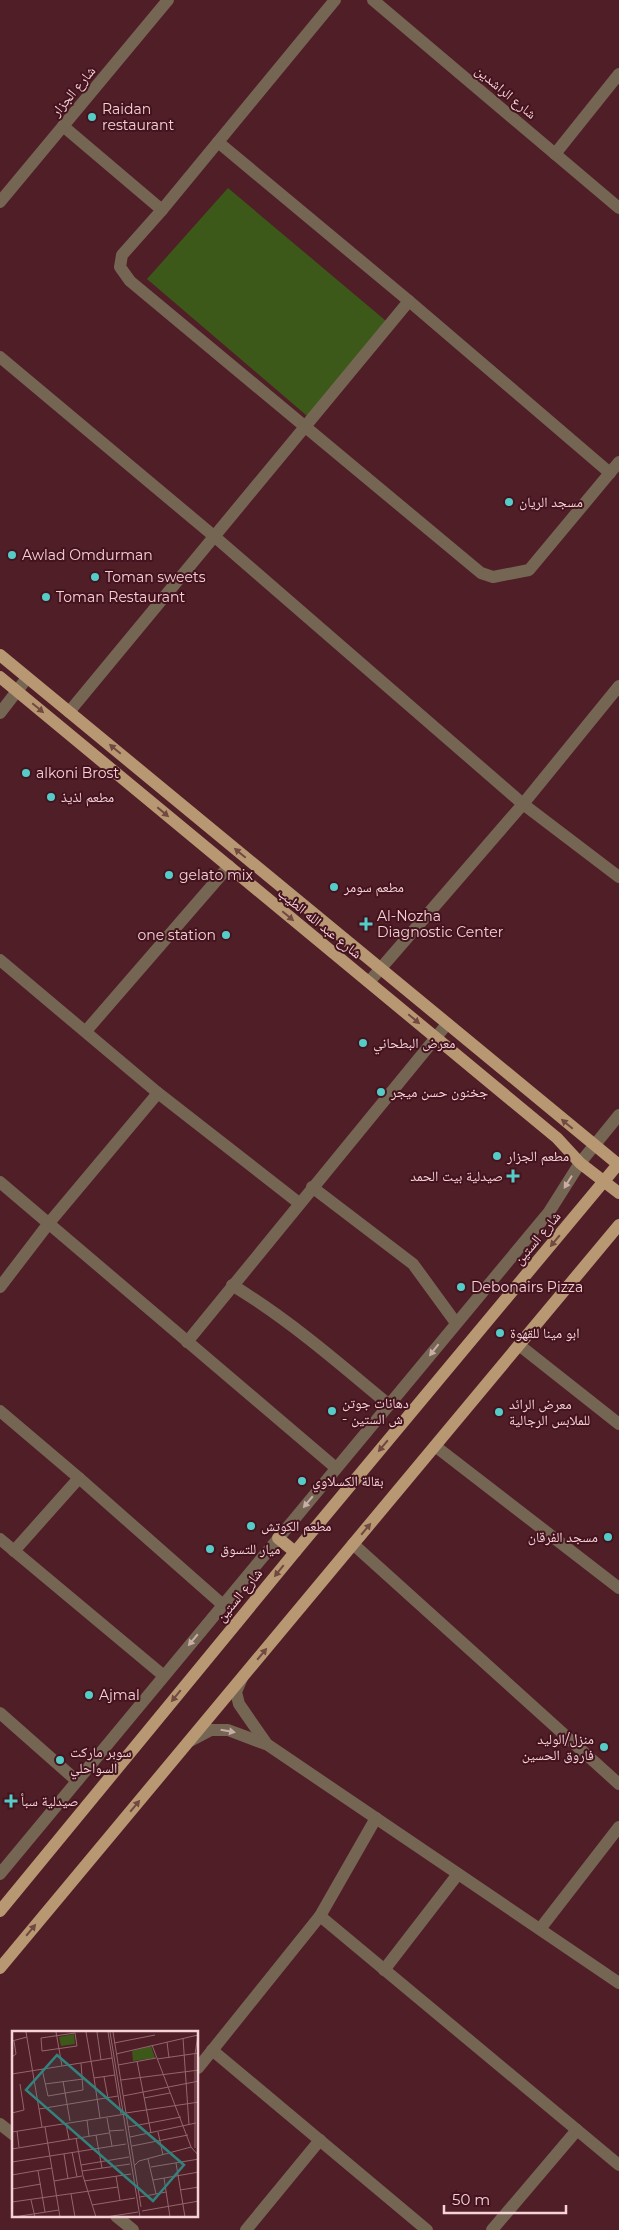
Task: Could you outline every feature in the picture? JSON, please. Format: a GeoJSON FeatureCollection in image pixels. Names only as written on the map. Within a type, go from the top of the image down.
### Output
{"type":"FeatureCollection","features":[{"type":"Feature","properties":{"kind":"main road","name":"شارع عبد الله الطيب"},"geometry":{"type":"LineString","coordinates":[[0,655],[594,1146],[619,1164]]}},
{"type":"Feature","properties":{"kind":"main road","name":"شارع عبد الله الطيب"},"geometry":{"type":"LineString","coordinates":[[0,678],[558,1138],[580,1163],[619,1193]]}},
{"type":"Feature","properties":{"kind":"main road","name":"شارع الستين"},"geometry":{"type":"LineString","coordinates":[[0,1911],[294,1552],[619,1164]]}},
{"type":"Feature","properties":{"kind":"main road"},"geometry":{"type":"LineString","coordinates":[[0,1968],[619,1225]]}},
{"type":"Feature","properties":{"kind":"main road"},"geometry":{"type":"LineString","coordinates":[[278,1538],[294,1552]]}},
{"type":"Feature","properties":{"kind":"street","name":"شارع الجزار"},"geometry":{"type":"LineString","coordinates":[[0,202],[168,0]]}},
{"type":"Feature","properties":{"kind":"street"},"geometry":{"type":"LineString","coordinates":[[335,0],[162,210],[122,255],[120,267],[130,281],[481,573],[493,577],[529,570],[619,462]]}},
{"type":"Feature","properties":{"kind":"street","name":"شارع الراشدين"},"geometry":{"type":"LineString","coordinates":[[373,0],[619,208]]}},
{"type":"Feature","properties":{"kind":"street"},"geometry":{"type":"LineString","coordinates":[[555,154],[619,74]]}},
{"type":"Feature","properties":{"kind":"street"},"geometry":{"type":"LineString","coordinates":[[63,126],[162,210]]}},
{"type":"Feature","properties":{"kind":"street"},"geometry":{"type":"LineString","coordinates":[[218,142],[409,301],[610,473]]}},
{"type":"Feature","properties":{"kind":"street"},"geometry":{"type":"LineString","coordinates":[[69,712],[409,301]]}},
{"type":"Feature","properties":{"kind":"street"},"geometry":{"type":"LineString","coordinates":[[0,356],[215,537],[522,804],[619,877]]}},
{"type":"Feature","properties":{"kind":"street"},"geometry":{"type":"LineString","coordinates":[[0,713],[27,678]]}},
{"type":"Feature","properties":{"kind":"street"},"geometry":{"type":"LineString","coordinates":[[369,982],[522,804],[619,686]]}},
{"type":"Feature","properties":{"kind":"street"},"geometry":{"type":"LineString","coordinates":[[86,1031],[229,866]]}},
{"type":"Feature","properties":{"kind":"street"},"geometry":{"type":"LineString","coordinates":[[0,960],[158,1093],[299,1203]]}},
{"type":"Feature","properties":{"kind":"street"},"geometry":{"type":"LineString","coordinates":[[187,1342],[447,1024]]}},
{"type":"Feature","properties":{"kind":"street"},"geometry":{"type":"LineString","coordinates":[[0,1287],[49,1223],[158,1093]]}},
{"type":"Feature","properties":{"kind":"street"},"geometry":{"type":"LineString","coordinates":[[0,1874],[550,1212],[580,1163],[619,1115]]}},
{"type":"Feature","properties":{"kind":"street"},"geometry":{"type":"LineString","coordinates":[[0,1182],[336,1468]]}},
{"type":"Feature","properties":{"kind":"street"},"geometry":{"type":"LineString","coordinates":[[312,1187],[412,1264],[456,1323]]}},
{"type":"Feature","properties":{"kind":"street"},"geometry":{"type":"LineString","coordinates":[[232,1285],[254,1298],[318,1345],[388,1405]]}},
{"type":"Feature","properties":{"kind":"street"},"geometry":{"type":"LineString","coordinates":[[520,1344],[619,1424]]}},
{"type":"Feature","properties":{"kind":"street"},"geometry":{"type":"LineString","coordinates":[[0,1412],[79,1478],[223,1605]]}},
{"type":"Feature","properties":{"kind":"street"},"geometry":{"type":"LineString","coordinates":[[435,1446],[619,1588]]}},
{"type":"Feature","properties":{"kind":"street"},"geometry":{"type":"LineString","coordinates":[[14,1551],[79,1478]]}},
{"type":"Feature","properties":{"kind":"street"},"geometry":{"type":"LineString","coordinates":[[0,1540],[164,1676]]}},
{"type":"Feature","properties":{"kind":"street"},"geometry":{"type":"LineString","coordinates":[[353,1544],[619,1784]]}},
{"type":"Feature","properties":{"kind":"street"},"geometry":{"type":"LineString","coordinates":[[243,1676],[236,1692],[239,1704],[268,1745]]}},
{"type":"Feature","properties":{"kind":"street"},"geometry":{"type":"LineString","coordinates":[[0,1713],[77,1781]]}},
{"type":"Feature","properties":{"kind":"street"},"geometry":{"type":"LineString","coordinates":[[189,1741],[211,1730],[228,1730],[268,1745],[619,1983]]}},
{"type":"Feature","properties":{"kind":"street"},"geometry":{"type":"LineString","coordinates":[[199,2067],[320,1916],[376,1818]]}},
{"type":"Feature","properties":{"kind":"street"},"geometry":{"type":"LineString","coordinates":[[540,1929],[619,1827]]}},
{"type":"Feature","properties":{"kind":"street"},"geometry":{"type":"LineString","coordinates":[[384,1970],[458,1874]]}},
{"type":"Feature","properties":{"kind":"street"},"geometry":{"type":"LineString","coordinates":[[320,1916],[619,2165]]}},
{"type":"Feature","properties":{"kind":"street"},"geometry":{"type":"LineString","coordinates":[[212,2050],[427,2230]]}},
{"type":"Feature","properties":{"kind":"street"},"geometry":{"type":"LineString","coordinates":[[0,2124],[12,2133]]}},
{"type":"Feature","properties":{"kind":"street"},"geometry":{"type":"LineString","coordinates":[[492,2230],[577,2130]]}},
{"type":"Feature","properties":{"kind":"street"},"geometry":{"type":"LineString","coordinates":[[246,2230],[320,2140]]}},
{"type":"Feature","properties":{"kind":"street"},"geometry":{"type":"LineString","coordinates":[[118,2218],[133,2230]]}},
{"type":"Feature","properties":{"kind":"green space"},"geometry":{"type":"Polygon","coordinates":[[[228,188],[392,326],[313,421],[147,279],[228,188]]]}},
{"type":"Feature","properties":{"kind":"place","name":"Raidan restaurant"},"geometry":{"type":"Point","coordinates":[92,117]}},
{"type":"Feature","properties":{"kind":"place","name":"مسجد الريان"},"geometry":{"type":"Point","coordinates":[509,502]}},
{"type":"Feature","properties":{"kind":"place","name":"Awlad Omdurman"},"geometry":{"type":"Point","coordinates":[12,555]}},
{"type":"Feature","properties":{"kind":"place","name":"Toman sweets"},"geometry":{"type":"Point","coordinates":[95,577]}},
{"type":"Feature","properties":{"kind":"place","name":"Toman Restaurant"},"geometry":{"type":"Point","coordinates":[46,597]}},
{"type":"Feature","properties":{"kind":"place","name":"alkoni Brost"},"geometry":{"type":"Point","coordinates":[26,773]}},
{"type":"Feature","properties":{"kind":"place","name":"مطعم لذيذ"},"geometry":{"type":"Point","coordinates":[51,797]}},
{"type":"Feature","properties":{"kind":"place","name":"gelato mix"},"geometry":{"type":"Point","coordinates":[169,875]}},
{"type":"Feature","properties":{"kind":"place","name":"مطعم سومر"},"geometry":{"type":"Point","coordinates":[334,887]}},
{"type":"Feature","properties":{"kind":"place","name":"Al-Nozha Diagnostic Center"},"geometry":{"type":"Point","coordinates":[366,924]}},
{"type":"Feature","properties":{"kind":"place","name":"one station"},"geometry":{"type":"Point","coordinates":[226,935]}},
{"type":"Feature","properties":{"kind":"place","name":"معرض البطحاني"},"geometry":{"type":"Point","coordinates":[363,1043]}},
{"type":"Feature","properties":{"kind":"place","name":"جخنون حسن ميجر"},"geometry":{"type":"Point","coordinates":[381,1092]}},
{"type":"Feature","properties":{"kind":"place","name":"مطعم الجزار"},"geometry":{"type":"Point","coordinates":[497,1156]}},
{"type":"Feature","properties":{"kind":"place","name":"صيدلية بيت الحمد"},"geometry":{"type":"Point","coordinates":[513,1176]}},
{"type":"Feature","properties":{"kind":"place","name":"Debonairs Pizza"},"geometry":{"type":"Point","coordinates":[461,1287]}},
{"type":"Feature","properties":{"kind":"place","name":"ابو مينا للقهوة"},"geometry":{"type":"Point","coordinates":[500,1333]}},
{"type":"Feature","properties":{"kind":"place","name":"دهانات جوتن - ش الستين"},"geometry":{"type":"Point","coordinates":[332,1411]}},
{"type":"Feature","properties":{"kind":"place","name":"معرض الرائد للملابس الرجالية"},"geometry":{"type":"Point","coordinates":[499,1412]}},
{"type":"Feature","properties":{"kind":"place","name":"بقالة الكسلاوي"},"geometry":{"type":"Point","coordinates":[302,1481]}},
{"type":"Feature","properties":{"kind":"place","name":"مطعم الكوتش"},"geometry":{"type":"Point","coordinates":[251,1526]}},
{"type":"Feature","properties":{"kind":"place","name":"مسجد الفرقان"},"geometry":{"type":"Point","coordinates":[608,1537]}},
{"type":"Feature","properties":{"kind":"place","name":"ميار للتسوق"},"geometry":{"type":"Point","coordinates":[210,1549]}},
{"type":"Feature","properties":{"kind":"place","name":"Ajmal"},"geometry":{"type":"Point","coordinates":[89,1695]}},
{"type":"Feature","properties":{"kind":"place","name":"منزل/الوليد فاروق الحسين"},"geometry":{"type":"Point","coordinates":[604,1747]}},
{"type":"Feature","properties":{"kind":"place","name":"سوبر ماركت السواحلي"},"geometry":{"type":"Point","coordinates":[60,1760]}},
{"type":"Feature","properties":{"kind":"place","name":"صيدلية سبأ"},"geometry":{"type":"Point","coordinates":[11,1801]}}]}
